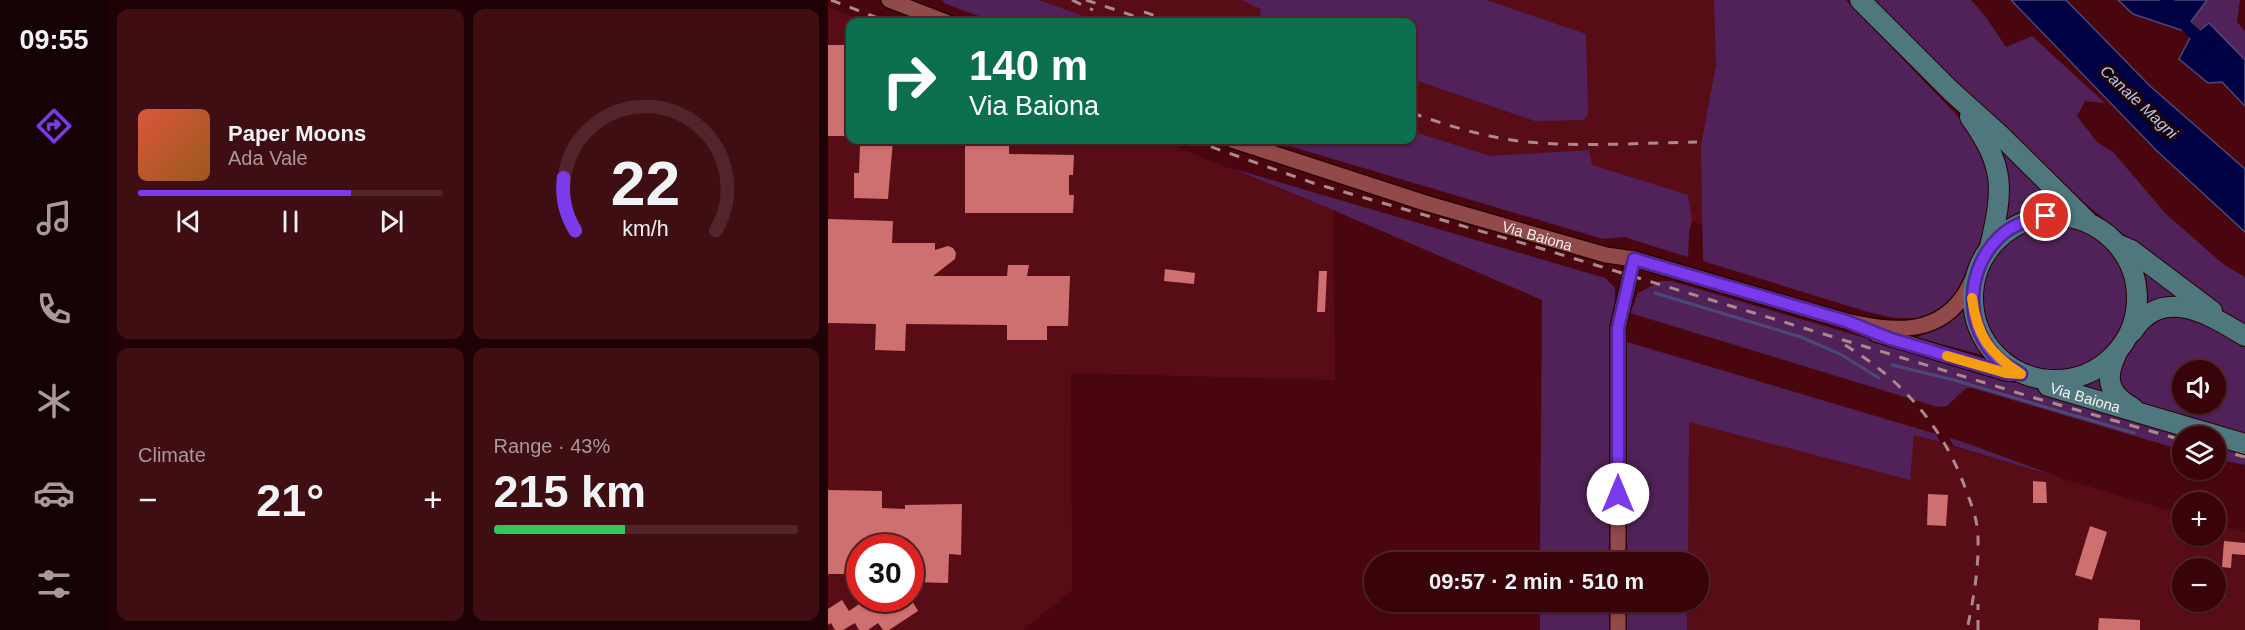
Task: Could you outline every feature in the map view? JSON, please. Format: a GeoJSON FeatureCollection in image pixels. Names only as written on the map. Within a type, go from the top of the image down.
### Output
{"type":"FeatureCollection","features":[{"type":"Feature","properties":{"kind":"main road"},"geometry":{"type":"LineString","coordinates":[[1860,0],[1951,91],[2027,160],[2089,223]]}},
{"type":"Feature","properties":{"kind":"main road"},"geometry":{"type":"LineString","coordinates":[[1951,91],[1980,131],[1992,154],[1999,176],[2000,204],[1990,247],[1976,273],[1972,297],[1975,321],[1985,343],[2001,361],[2024,375],[2050,381],[2074,379],[2097,370],[2122,347],[2141,318],[2156,310],[2179,306],[2198,310],[2245,336]]}},
{"type":"Feature","properties":{"kind":"main road"},"geometry":{"type":"LineString","coordinates":[[1990,247],[2005,232],[2025,221],[2046,216],[2068,216],[2089,223],[2105,232],[2119,245],[2132,267],[2138,291],[2136,316],[2122,347]]}},
{"type":"Feature","properties":{"kind":"main road"},"geometry":{"type":"LineString","coordinates":[[2119,245],[2131,250],[2205,305],[2227,325]]}},
{"type":"Feature","properties":{"kind":"main road","name":"Via Baiona"},"geometry":{"type":"LineString","coordinates":[[2122,347],[2109,368],[2112,388],[2123,403],[2145,415]]}},
{"type":"Feature","properties":{"kind":"main road","name":"Via Baiona"},"geometry":{"type":"LineString","coordinates":[[2024,375],[2042,384],[2245,444]]}},
{"type":"Feature","properties":{"kind":"street"},"geometry":{"type":"LineString","coordinates":[[889,0],[936,18]]}},
{"type":"Feature","properties":{"kind":"street","name":"Via Baiona"},"geometry":{"type":"LineString","coordinates":[[1244,144],[1425,203],[1606,255],[1634,259],[1846,321],[1893,330],[1913,329],[1932,324],[1946,315],[1962,298],[1976,273]]}},
{"type":"Feature","properties":{"kind":"street"},"geometry":{"type":"LineString","coordinates":[[1618,552],[1618,328],[1634,259]]}},
{"type":"Feature","properties":{"kind":"street","name":"Via Baiona"},"geometry":{"type":"LineString","coordinates":[[1846,321],[1891,339],[2006,373],[2024,375]]}},
{"type":"Feature","properties":{"kind":"street"},"geometry":{"type":"LineString","coordinates":[[1618,612],[1618,630]]}},
{"type":"Feature","properties":{"kind":"shaded area"},"geometry":{"type":"Polygon","coordinates":[[[942,0],[1039,0],[1089,18],[984,18],[946,4],[942,0]]]}},
{"type":"Feature","properties":{"kind":"shaded area"},"geometry":{"type":"Polygon","coordinates":[[[1039,0],[1822,0],[1768,246],[1416,132],[1416,18],[1089,18],[1039,0]]]}},
{"type":"Feature","properties":{"kind":"shaded area"},"geometry":{"type":"Polygon","coordinates":[[[1242,0],[1486,0],[1586,34],[1588,115],[1583,120],[1535,121],[1416,80],[1416,18],[1260,18],[1261,9],[1242,0]]]}},
{"type":"Feature","properties":{"kind":"shaded area"},"geometry":{"type":"Polygon","coordinates":[[[1714,0],[1846,0],[1973,132],[1992,176],[1987,223],[1968,272],[1954,297],[1941,309],[1921,318],[1894,318],[1703,261],[1701,145],[1716,66],[1714,0]]]}},
{"type":"Feature","properties":{"kind":"shaded area"},"geometry":{"type":"Polygon","coordinates":[[[1871,0],[1971,0],[2006,47],[2032,36],[2105,103],[2085,101],[2077,116],[2097,142],[2113,152],[2165,213],[2223,264],[2245,277],[2245,328],[2218,311],[2056,180],[1871,0]]]}},
{"type":"Feature","properties":{"kind":"shaded area"},"geometry":{"type":"Polygon","coordinates":[[[2207,0],[2240,0],[2237,22],[2245,31],[2245,60],[2209,23],[2198,30],[2190,23],[2207,0]]]}},
{"type":"Feature","properties":{"kind":"shaded area"},"geometry":{"type":"Polygon","coordinates":[[[828,7],[857,18],[846,18],[846,144],[1169,144],[1333,210],[1335,380],[1071,373],[1072,590],[1023,630],[828,630],[828,7]]]}},
{"type":"Feature","properties":{"kind":"shaded area"},"geometry":{"type":"Polygon","coordinates":[[[1416,132],[1490,156],[1589,150],[1592,165],[1688,195],[1692,221],[1688,257],[1624,237],[1603,239],[1282,144],[1416,144],[1416,132]]]}},
{"type":"Feature","properties":{"kind":"shaded area"},"geometry":{"type":"Polygon","coordinates":[[[1995,142],[2073,210],[2052,209],[2034,213],[1999,231],[1995,142]]]}},
{"type":"Feature","properties":{"kind":"shaded area"},"geometry":{"type":"Polygon","coordinates":[[[1231,168],[1605,278],[1615,288],[1613,552],[1540,552],[1542,300],[1231,168]]]}},
{"type":"Feature","properties":{"kind":"shaded area"},"geometry":{"type":"Polygon","coordinates":[[[2056,223],[2085,229],[2109,245],[2125,269],[2131,298],[2125,327],[2109,351],[2085,367],[2056,373],[2027,367],[2003,351],[1987,327],[1981,298],[1987,269],[2003,245],[2027,229],[2056,223]]]}},
{"type":"Feature","properties":{"kind":"shaded area"},"geometry":{"type":"Polygon","coordinates":[[[2137,258],[2188,298],[2143,310],[2145,290],[2137,258]]]}},
{"type":"Feature","properties":{"kind":"shaded area"},"geometry":{"type":"Polygon","coordinates":[[[1661,281],[1671,281],[2172,428],[2172,447],[1972,388],[1966,388],[1947,406],[1938,407],[1630,313],[1638,293],[1661,281]]]}},
{"type":"Feature","properties":{"kind":"shaded area"},"geometry":{"type":"Polygon","coordinates":[[[1967,300],[1975,331],[1992,357],[1916,338],[1932,330],[1967,300]]]}},
{"type":"Feature","properties":{"kind":"shaded area"},"geometry":{"type":"Polygon","coordinates":[[[2192,313],[2245,345],[2245,434],[2226,429],[2226,426],[2217,426],[2175,414],[2226,414],[2226,360],[2172,360],[2172,413],[2137,403],[2121,388],[2117,364],[2131,341],[2149,319],[2192,313]]]}},
{"type":"Feature","properties":{"kind":"shaded area"},"geometry":{"type":"Polygon","coordinates":[[[1627,342],[1936,434],[1940,442],[1914,435],[1910,480],[1689,422],[1688,552],[1626,552],[1627,342]]]}},
{"type":"Feature","properties":{"kind":"shaded area"},"geometry":{"type":"Polygon","coordinates":[[[2100,373],[2109,397],[2067,385],[2084,381],[2100,373]]]}},
{"type":"Feature","properties":{"kind":"shaded area"},"geometry":{"type":"Polygon","coordinates":[[[1640,380],[1775,394],[2172,511],[2172,546],[2226,546],[2226,527],[2245,532],[2245,630],[1638,630],[1638,612],[1709,612],[1709,552],[1638,552],[1640,380]]]}},
{"type":"Feature","properties":{"kind":"shaded area"},"geometry":{"type":"Polygon","coordinates":[[[1949,438],[1963,442],[2061,478],[1954,446],[1949,438]]]}},
{"type":"Feature","properties":{"kind":"shaded area"},"geometry":{"type":"Polygon","coordinates":[[[2226,445],[2245,450],[2245,465],[2226,461],[2226,445]]]}},
{"type":"Feature","properties":{"kind":"shaded area"},"geometry":{"type":"Polygon","coordinates":[[[1540,612],[1613,612],[1612,630],[1540,630],[1540,612]]]}},
{"type":"Feature","properties":{"kind":"shaded area"},"geometry":{"type":"Polygon","coordinates":[[[1626,612],[1687,612],[1687,630],[1626,630],[1626,612]]]}},
{"type":"Feature","properties":{"kind":"water","name":"Canale Magni"},"geometry":{"type":"Polygon","coordinates":[[[2011,0],[2066,0],[2150,86],[2245,169],[2245,232],[2157,151],[2011,0]]]}},
{"type":"Feature","properties":{"kind":"water"},"geometry":{"type":"Polygon","coordinates":[[[2118,0],[2207,0],[2184,31],[2133,14],[2118,0]]]}},
{"type":"Feature","properties":{"kind":"water"},"geometry":{"type":"Polygon","coordinates":[[[2209,23],[2245,60],[2245,106],[2222,82],[2208,83],[2179,59],[2190,38],[2209,23]]]}},
{"type":"Feature","properties":{"kind":"building"},"geometry":{"type":"Polygon","coordinates":[[[828,45],[846,45],[845,136],[828,136],[828,45]]]}},
{"type":"Feature","properties":{"kind":"building"},"geometry":{"type":"Polygon","coordinates":[[[857,144],[893,144],[888,199],[854,198],[854,173],[859,173],[860,146],[857,144]]]}},
{"type":"Feature","properties":{"kind":"building"},"geometry":{"type":"Polygon","coordinates":[[[965,144],[1009,144],[1009,154],[1074,155],[1073,175],[1069,175],[1069,195],[1074,195],[1073,213],[965,213],[965,144]]]}},
{"type":"Feature","properties":{"kind":"building"},"geometry":{"type":"Polygon","coordinates":[[[828,219],[893,221],[892,243],[935,243],[935,250],[948,246],[953,248],[956,253],[955,259],[933,276],[1007,276],[1008,265],[1029,265],[1027,276],[1070,276],[1068,326],[1047,326],[1047,340],[1007,340],[1007,325],[906,324],[905,351],[875,350],[876,324],[828,323],[828,219]]]}},
{"type":"Feature","properties":{"kind":"building"},"geometry":{"type":"Polygon","coordinates":[[[1165,269],[1195,273],[1194,284],[1164,281],[1165,269]]]}},
{"type":"Feature","properties":{"kind":"building"},"geometry":{"type":"Polygon","coordinates":[[[1319,271],[1327,271],[1325,312],[1317,312],[1319,271]]]}},
{"type":"Feature","properties":{"kind":"building"},"geometry":{"type":"Polygon","coordinates":[[[2033,481],[2046,482],[2047,503],[2033,503],[2033,481]]]}},
{"type":"Feature","properties":{"kind":"building"},"geometry":{"type":"Polygon","coordinates":[[[828,490],[882,491],[882,508],[905,509],[905,505],[962,504],[961,555],[949,554],[948,583],[924,582],[924,534],[846,534],[846,574],[828,574],[828,490]]]}},
{"type":"Feature","properties":{"kind":"building"},"geometry":{"type":"Polygon","coordinates":[[[1928,494],[1948,495],[1946,526],[1927,525],[1928,494]]]}},
{"type":"Feature","properties":{"kind":"building"},"geometry":{"type":"Polygon","coordinates":[[[2090,526],[2107,532],[2092,580],[2075,575],[2090,526]]]}},
{"type":"Feature","properties":{"kind":"building"},"geometry":{"type":"Polygon","coordinates":[[[2226,541],[2245,543],[2245,555],[2232,554],[2231,568],[2226,567],[2226,558],[2223,558],[2226,541]]]}},
{"type":"Feature","properties":{"kind":"building"},"geometry":{"type":"Polygon","coordinates":[[[842,600],[846,606],[846,612],[916,612],[889,630],[883,630],[878,623],[868,630],[859,630],[855,623],[843,630],[835,630],[831,623],[828,625],[828,609],[842,600]]]}},
{"type":"Feature","properties":{"kind":"building"},"geometry":{"type":"Polygon","coordinates":[[[2099,618],[2140,620],[2140,630],[2098,630],[2099,618]]]}},
{"type":"Feature","properties":{"kind":"waterway"},"geometry":{"type":"LineString","coordinates":[[2166,0],[2187,27],[2205,43]]}},
{"type":"Feature","properties":{"kind":"waterway"},"geometry":{"type":"LineString","coordinates":[[1655,293],[1801,337],[1840,354],[1879,378]]}},
{"type":"Feature","properties":{"kind":"waterway"},"geometry":{"type":"LineString","coordinates":[[1892,365],[1954,380],[2134,433]]}},
{"type":"Feature","properties":{"kind":"railway"},"geometry":{"type":"LineString","coordinates":[[831,0],[878,18]]}},
{"type":"Feature","properties":{"kind":"railway"},"geometry":{"type":"LineString","coordinates":[[1072,0],[1093,10]]}},
{"type":"Feature","properties":{"kind":"railway"},"geometry":{"type":"LineString","coordinates":[[1086,0],[1140,18]]}},
{"type":"Feature","properties":{"kind":"railway"},"geometry":{"type":"LineString","coordinates":[[1144,12],[1163,18]]}},
{"type":"Feature","properties":{"kind":"railway"},"geometry":{"type":"LineString","coordinates":[[1416,114],[1468,131],[1527,142],[1591,144],[1697,142]]}},
{"type":"Feature","properties":{"kind":"railway"},"geometry":{"type":"LineString","coordinates":[[1203,144],[1313,183],[1536,247],[2172,437]]}},
{"type":"Feature","properties":{"kind":"railway"},"geometry":{"type":"LineString","coordinates":[[1845,345],[1885,373],[1902,389],[1933,425],[1957,467],[1978,532],[1977,573],[1967,630]]}},
{"type":"Feature","properties":{"kind":"railway"},"geometry":{"type":"LineString","coordinates":[[2226,452],[2245,457]]}},
{"type":"Feature","properties":{"kind":"railway"},"geometry":{"type":"LineString","coordinates":[[1978,604],[1978,630]]}},
{"type":"Feature","properties":{"kind":"slow traffic"},"geometry":{"type":"LineString","coordinates":[[1947,356],[2006,373],[2021,374],[2001,361],[1985,343],[1975,321],[1972,298]]}},
{"type":"Feature","properties":{"kind":"route"},"geometry":{"type":"LineString","coordinates":[[1618,494],[1618,328],[1634,259],[1846,321],[1891,339],[2006,373],[2021,374],[2001,361],[1985,343],[1975,321],[1972,297],[1976,273],[1990,247],[2005,232],[2025,221],[2046,216]]}}]}
